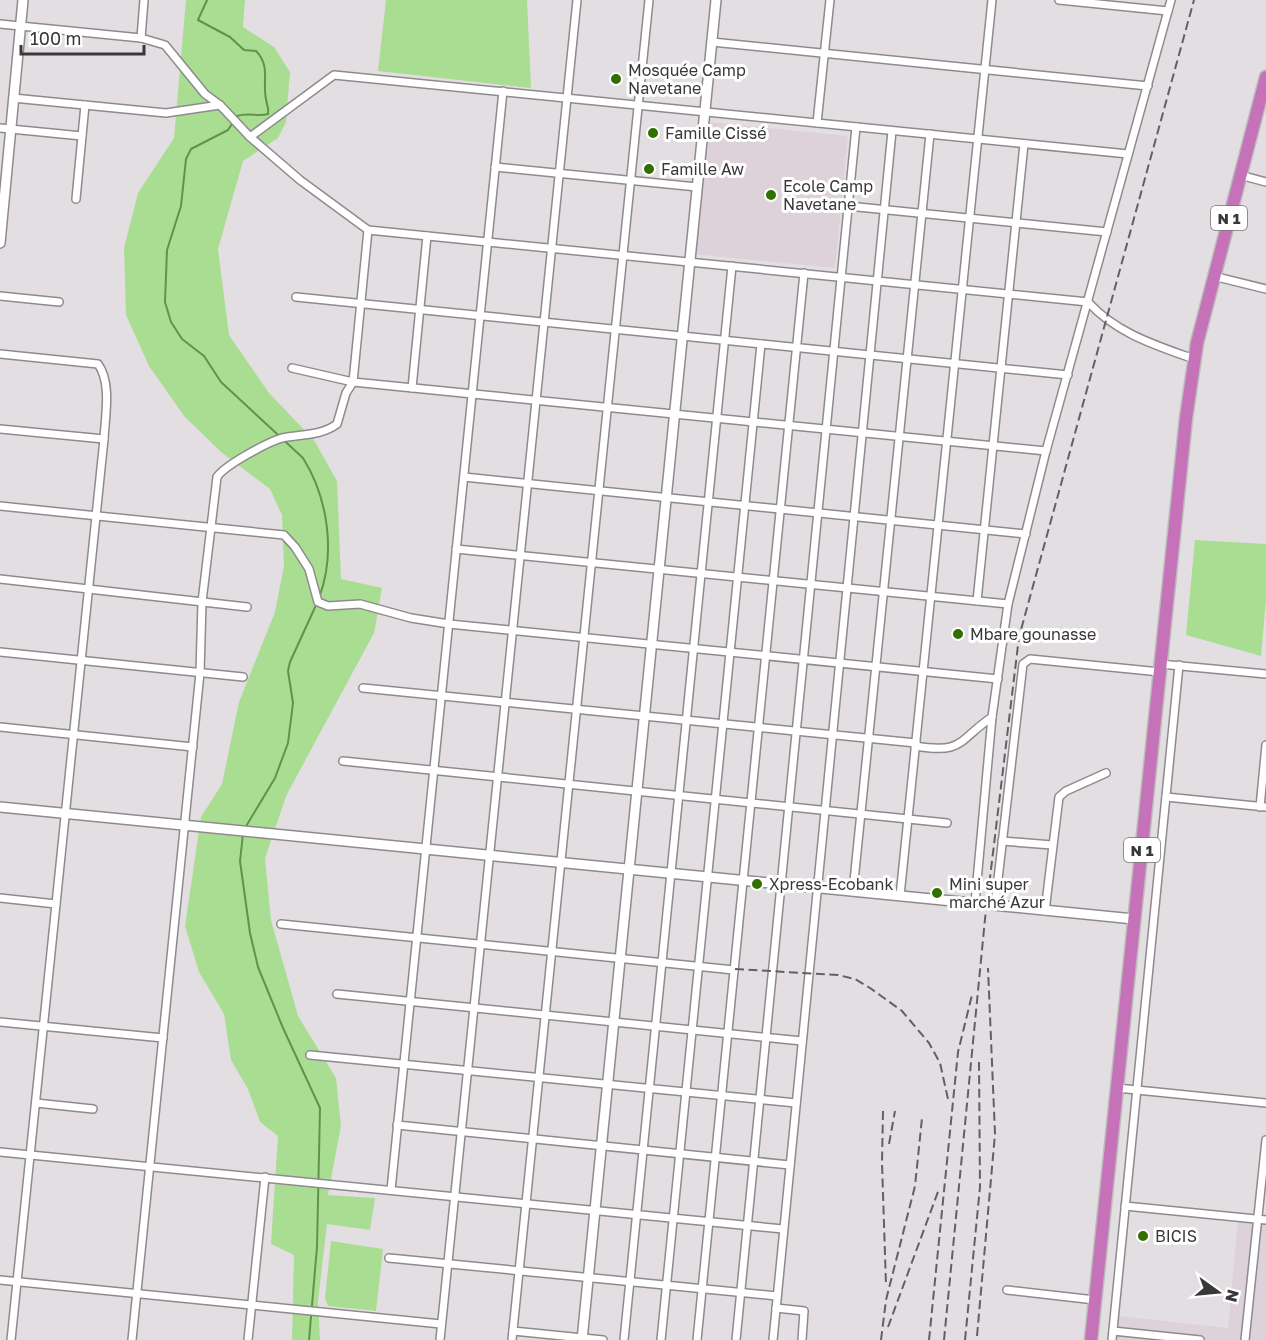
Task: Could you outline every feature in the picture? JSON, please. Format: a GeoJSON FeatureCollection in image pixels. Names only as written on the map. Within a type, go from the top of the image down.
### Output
{"type":"FeatureCollection","features":[{"type":"Feature","properties":{"kind":"highway","name":"N 1"},"geometry":{"type":"LineString","coordinates":[[1091,1340],[1194,359],[1213,276],[1266,77]]}},
{"type":"Feature","properties":{"kind":"street"},"geometry":{"type":"LineString","coordinates":[[0,237],[5,128],[13,98],[23,0]]}},
{"type":"Feature","properties":{"kind":"street"},"geometry":{"type":"LineString","coordinates":[[141,38],[144,0]]}},
{"type":"Feature","properties":{"kind":"street"},"geometry":{"type":"LineString","coordinates":[[440,1340],[577,0]]}},
{"type":"Feature","properties":{"kind":"street"},"geometry":{"type":"LineString","coordinates":[[512,1340],[649,0]]}},
{"type":"Feature","properties":{"kind":"street"},"geometry":{"type":"LineString","coordinates":[[582,1339],[716,0]]}},
{"type":"Feature","properties":{"kind":"street"},"geometry":{"type":"LineString","coordinates":[[817,123],[830,0]]}},
{"type":"Feature","properties":{"kind":"street"},"geometry":{"type":"LineString","coordinates":[[900,896],[992,0]]}},
{"type":"Feature","properties":{"kind":"street"},"geometry":{"type":"LineString","coordinates":[[1059,0],[1168,11]]}},
{"type":"Feature","properties":{"kind":"street"},"geometry":{"type":"LineString","coordinates":[[975,903],[992,717],[1008,604],[1046,451],[1171,0]]}},
{"type":"Feature","properties":{"kind":"street"},"geometry":{"type":"LineString","coordinates":[[0,24],[141,38],[165,45],[205,94],[220,105],[250,137],[300,180],[368,230],[1088,302],[1105,320],[1151,343],[1194,359]]}},
{"type":"Feature","properties":{"kind":"street"},"geometry":{"type":"LineString","coordinates":[[712,42],[1148,86]]}},
{"type":"Feature","properties":{"kind":"street"},"geometry":{"type":"LineString","coordinates":[[250,137],[334,75],[1128,154]]}},
{"type":"Feature","properties":{"kind":"street"},"geometry":{"type":"LineString","coordinates":[[391,1190],[503,92]]}},
{"type":"Feature","properties":{"kind":"street"},"geometry":{"type":"LineString","coordinates":[[13,98],[166,113],[220,105]]}},
{"type":"Feature","properties":{"kind":"street"},"geometry":{"type":"LineString","coordinates":[[76,199],[86,105]]}},
{"type":"Feature","properties":{"kind":"street"},"geometry":{"type":"LineString","coordinates":[[736,1340],[856,127]]}},
{"type":"Feature","properties":{"kind":"street"},"geometry":{"type":"LineString","coordinates":[[5,128],[82,136]]}},
{"type":"Feature","properties":{"kind":"street"},"geometry":{"type":"LineString","coordinates":[[772,1340],[892,130]]}},
{"type":"Feature","properties":{"kind":"street"},"geometry":{"type":"LineString","coordinates":[[853,891],[930,134]]}},
{"type":"Feature","properties":{"kind":"street"},"geometry":{"type":"LineString","coordinates":[[977,601],[1024,144]]}},
{"type":"Feature","properties":{"kind":"street"},"geometry":{"type":"LineString","coordinates":[[495,167],[698,187]]}},
{"type":"Feature","properties":{"kind":"street"},"geometry":{"type":"LineString","coordinates":[[1240,176],[1266,182]]}},
{"type":"Feature","properties":{"kind":"street"},"geometry":{"type":"LineString","coordinates":[[848,206],[1107,232]]}},
{"type":"Feature","properties":{"kind":"street"},"geometry":{"type":"LineString","coordinates":[[132,1340],[193,747],[200,673],[202,602],[218,477],[221,471],[280,439],[331,429],[337,424],[346,393],[353,382],[368,230]]}},
{"type":"Feature","properties":{"kind":"street"},"geometry":{"type":"LineString","coordinates":[[412,388],[427,236]]}},
{"type":"Feature","properties":{"kind":"street"},"geometry":{"type":"LineString","coordinates":[[624,1340],[732,266]]}},
{"type":"Feature","properties":{"kind":"street"},"geometry":{"type":"LineString","coordinates":[[697,1340],[804,273]]}},
{"type":"Feature","properties":{"kind":"street"},"geometry":{"type":"LineString","coordinates":[[1213,276],[1266,289]]}},
{"type":"Feature","properties":{"kind":"street"},"geometry":{"type":"LineString","coordinates":[[0,296],[59,302]]}},
{"type":"Feature","properties":{"kind":"street"},"geometry":{"type":"LineString","coordinates":[[296,297],[1068,375]]}},
{"type":"Feature","properties":{"kind":"street"},"geometry":{"type":"LineString","coordinates":[[661,1340],[761,344]]}},
{"type":"Feature","properties":{"kind":"street"},"geometry":{"type":"LineString","coordinates":[[0,354],[98,364],[102,369],[106,387],[104,439],[11,1340]]}},
{"type":"Feature","properties":{"kind":"street"},"geometry":{"type":"LineString","coordinates":[[292,368],[353,382],[1046,451]]}},
{"type":"Feature","properties":{"kind":"street"},"geometry":{"type":"LineString","coordinates":[[0,429],[104,439]]}},
{"type":"Feature","properties":{"kind":"street"},"geometry":{"type":"LineString","coordinates":[[464,477],[1026,534]]}},
{"type":"Feature","properties":{"kind":"street"},"geometry":{"type":"LineString","coordinates":[[0,506],[284,536],[295,546],[309,569],[316,598],[320,604],[328,606],[360,604],[411,618],[449,624],[998,679]]}},
{"type":"Feature","properties":{"kind":"street"},"geometry":{"type":"LineString","coordinates":[[456,549],[1008,604]]}},
{"type":"Feature","properties":{"kind":"street"},"geometry":{"type":"LineString","coordinates":[[0,579],[247,607]]}},
{"type":"Feature","properties":{"kind":"street"},"geometry":{"type":"LineString","coordinates":[[0,652],[243,677]]}},
{"type":"Feature","properties":{"kind":"street"},"geometry":{"type":"LineString","coordinates":[[995,906],[1023,664],[1030,659],[1160,668],[1179,665],[1266,674]]}},
{"type":"Feature","properties":{"kind":"street"},"geometry":{"type":"LineString","coordinates":[[1112,1340],[1179,665]]}},
{"type":"Feature","properties":{"kind":"street"},"geometry":{"type":"LineString","coordinates":[[363,688],[869,738],[950,749],[962,744],[992,717]]}},
{"type":"Feature","properties":{"kind":"street"},"geometry":{"type":"LineString","coordinates":[[0,728],[193,747]]}},
{"type":"Feature","properties":{"kind":"street"},"geometry":{"type":"LineString","coordinates":[[1166,797],[1263,807],[1266,745]]}},
{"type":"Feature","properties":{"kind":"street"},"geometry":{"type":"LineString","coordinates":[[343,760],[861,812],[947,823]]}},
{"type":"Feature","properties":{"kind":"street"},"geometry":{"type":"LineString","coordinates":[[1045,910],[1057,804],[1062,794],[1106,773]]}},
{"type":"Feature","properties":{"kind":"street"},"geometry":{"type":"LineString","coordinates":[[0,807],[1134,920]]}},
{"type":"Feature","properties":{"kind":"street"},"geometry":{"type":"LineString","coordinates":[[1002,841],[1052,845]]}},
{"type":"Feature","properties":{"kind":"street"},"geometry":{"type":"LineString","coordinates":[[0,898],[56,904]]}},
{"type":"Feature","properties":{"kind":"street"},"geometry":{"type":"LineString","coordinates":[[281,924],[735,970]]}},
{"type":"Feature","properties":{"kind":"street"},"geometry":{"type":"LineString","coordinates":[[337,994],[802,1041]]}},
{"type":"Feature","properties":{"kind":"street"},"geometry":{"type":"LineString","coordinates":[[0,1022],[163,1038]]}},
{"type":"Feature","properties":{"kind":"street"},"geometry":{"type":"LineString","coordinates":[[310,1054],[796,1103]]}},
{"type":"Feature","properties":{"kind":"street"},"geometry":{"type":"LineString","coordinates":[[1117,1088],[1266,1103]]}},
{"type":"Feature","properties":{"kind":"street"},"geometry":{"type":"LineString","coordinates":[[36,1103],[93,1109]]}},
{"type":"Feature","properties":{"kind":"street"},"geometry":{"type":"LineString","coordinates":[[397,1125],[790,1165]]}},
{"type":"Feature","properties":{"kind":"street"},"geometry":{"type":"LineString","coordinates":[[1245,1340],[1262,1219],[1266,1140]]}},
{"type":"Feature","properties":{"kind":"street"},"geometry":{"type":"LineString","coordinates":[[0,1152],[783,1229]]}},
{"type":"Feature","properties":{"kind":"street"},"geometry":{"type":"LineString","coordinates":[[248,1340],[265,1177]]}},
{"type":"Feature","properties":{"kind":"street"},"geometry":{"type":"LineString","coordinates":[[1125,1206],[1262,1219]]}},
{"type":"Feature","properties":{"kind":"street"},"geometry":{"type":"LineString","coordinates":[[389,1258],[777,1296]]}},
{"type":"Feature","properties":{"kind":"street"},"geometry":{"type":"LineString","coordinates":[[0,1280],[441,1324]]}},
{"type":"Feature","properties":{"kind":"street"},"geometry":{"type":"LineString","coordinates":[[1007,1290],[1095,1300]]}},
{"type":"Feature","properties":{"kind":"street"},"geometry":{"type":"LineString","coordinates":[[776,1308],[804,1311],[802,1340]]}},
{"type":"Feature","properties":{"kind":"street"},"geometry":{"type":"LineString","coordinates":[[513,1331],[603,1340]]}},
{"type":"Feature","properties":{"kind":"street"},"geometry":{"type":"LineString","coordinates":[[1113,1331],[1200,1340]]}},
{"type":"Feature","properties":{"kind":"shaded area","name":"Ecole Camp Navetane"},"geometry":{"type":"Polygon","coordinates":[[[707,122],[848,136],[835,268],[693,254],[707,122]]]}},
{"type":"Feature","properties":{"kind":"shaded area"},"geometry":{"type":"Polygon","coordinates":[[[1238,1220],[1266,1222],[1266,1340],[1116,1340],[1118,1316],[1228,1328],[1238,1220]]]}},
{"type":"Feature","properties":{"kind":"green space"},"geometry":{"type":"Polygon","coordinates":[[[186,0],[245,0],[243,27],[274,47],[290,72],[286,122],[278,138],[243,161],[218,249],[229,335],[269,393],[314,440],[337,481],[341,579],[382,588],[374,633],[287,794],[265,858],[271,920],[298,1016],[336,1078],[341,1126],[328,1195],[375,1198],[370,1230],[327,1224],[318,1301],[320,1340],[292,1340],[294,1255],[271,1244],[278,1136],[260,1122],[248,1089],[231,1060],[224,1014],[199,972],[185,926],[201,817],[222,784],[239,702],[275,612],[284,566],[282,515],[270,489],[221,452],[184,416],[149,366],[126,315],[124,248],[138,193],[174,138],[186,0]]]}},
{"type":"Feature","properties":{"kind":"green space"},"geometry":{"type":"Polygon","coordinates":[[[386,0],[527,0],[531,88],[378,71],[386,0]]]}},
{"type":"Feature","properties":{"kind":"green space"},"geometry":{"type":"Polygon","coordinates":[[[1195,540],[1266,544],[1266,600],[1261,656],[1186,635],[1195,540]]]}},
{"type":"Feature","properties":{"kind":"green space"},"geometry":{"type":"Polygon","coordinates":[[[331,1241],[383,1249],[376,1311],[328,1306],[325,1298],[331,1241]]]}},
{"type":"Feature","properties":{"kind":"waterway"},"geometry":{"type":"LineString","coordinates":[[207,0],[198,20],[230,37],[244,50],[256,51],[261,57],[265,68],[268,114],[237,116],[228,130],[191,149],[186,159],[181,206],[167,250],[165,302],[171,322],[182,339],[204,356],[221,382],[303,458],[312,474],[324,508],[327,526],[327,563],[319,598]]}},
{"type":"Feature","properties":{"kind":"waterway"},"geometry":{"type":"LineString","coordinates":[[245,828],[275,778],[288,743],[293,703],[288,671],[317,603]]}},
{"type":"Feature","properties":{"kind":"waterway"},"geometry":{"type":"LineString","coordinates":[[243,834],[240,861],[250,933],[258,967],[320,1108],[317,1247],[309,1340]]}},
{"type":"Feature","properties":{"kind":"railway"},"geometry":{"type":"LineString","coordinates":[[944,1340],[985,919],[1019,637],[1194,0]]}},
{"type":"Feature","properties":{"kind":"railway"},"geometry":{"type":"LineString","coordinates":[[977,1336],[995,1134],[988,968]]}},
{"type":"Feature","properties":{"kind":"railway"},"geometry":{"type":"LineString","coordinates":[[735,969],[838,975],[855,979],[870,988],[902,1011],[929,1043],[940,1063],[948,1099]]}},
{"type":"Feature","properties":{"kind":"railway"},"geometry":{"type":"LineString","coordinates":[[929,1340],[958,1052],[972,995]]}},
{"type":"Feature","properties":{"kind":"railway"},"geometry":{"type":"LineString","coordinates":[[965,1340],[980,1187],[979,1062]]}},
{"type":"Feature","properties":{"kind":"railway"},"geometry":{"type":"LineString","coordinates":[[883,1111],[882,1163],[886,1285]]}},
{"type":"Feature","properties":{"kind":"railway"},"geometry":{"type":"LineString","coordinates":[[889,1144],[895,1111]]}},
{"type":"Feature","properties":{"kind":"railway"},"geometry":{"type":"LineString","coordinates":[[881,1340],[886,1300],[915,1186],[922,1118]]}},
{"type":"Feature","properties":{"kind":"railway"},"geometry":{"type":"LineString","coordinates":[[888,1327],[939,1189]]}},
{"type":"Feature","properties":{"kind":"place","name":"Mosquée Camp Navetane"},"geometry":{"type":"Point","coordinates":[616,79]}},
{"type":"Feature","properties":{"kind":"place","name":"Famille Cissé"},"geometry":{"type":"Point","coordinates":[653,133]}},
{"type":"Feature","properties":{"kind":"place","name":"Famille Aw"},"geometry":{"type":"Point","coordinates":[649,169]}},
{"type":"Feature","properties":{"kind":"place","name":"Ecole Camp Navetane"},"geometry":{"type":"Point","coordinates":[771,195]}},
{"type":"Feature","properties":{"kind":"place","name":"Mbare gounasse"},"geometry":{"type":"Point","coordinates":[958,634]}},
{"type":"Feature","properties":{"kind":"place","name":"Xpress-Ecobank"},"geometry":{"type":"Point","coordinates":[757,884]}},
{"type":"Feature","properties":{"kind":"place","name":"Mini super marché Azur"},"geometry":{"type":"Point","coordinates":[937,893]}},
{"type":"Feature","properties":{"kind":"place","name":"BICIS"},"geometry":{"type":"Point","coordinates":[1143,1236]}}]}
